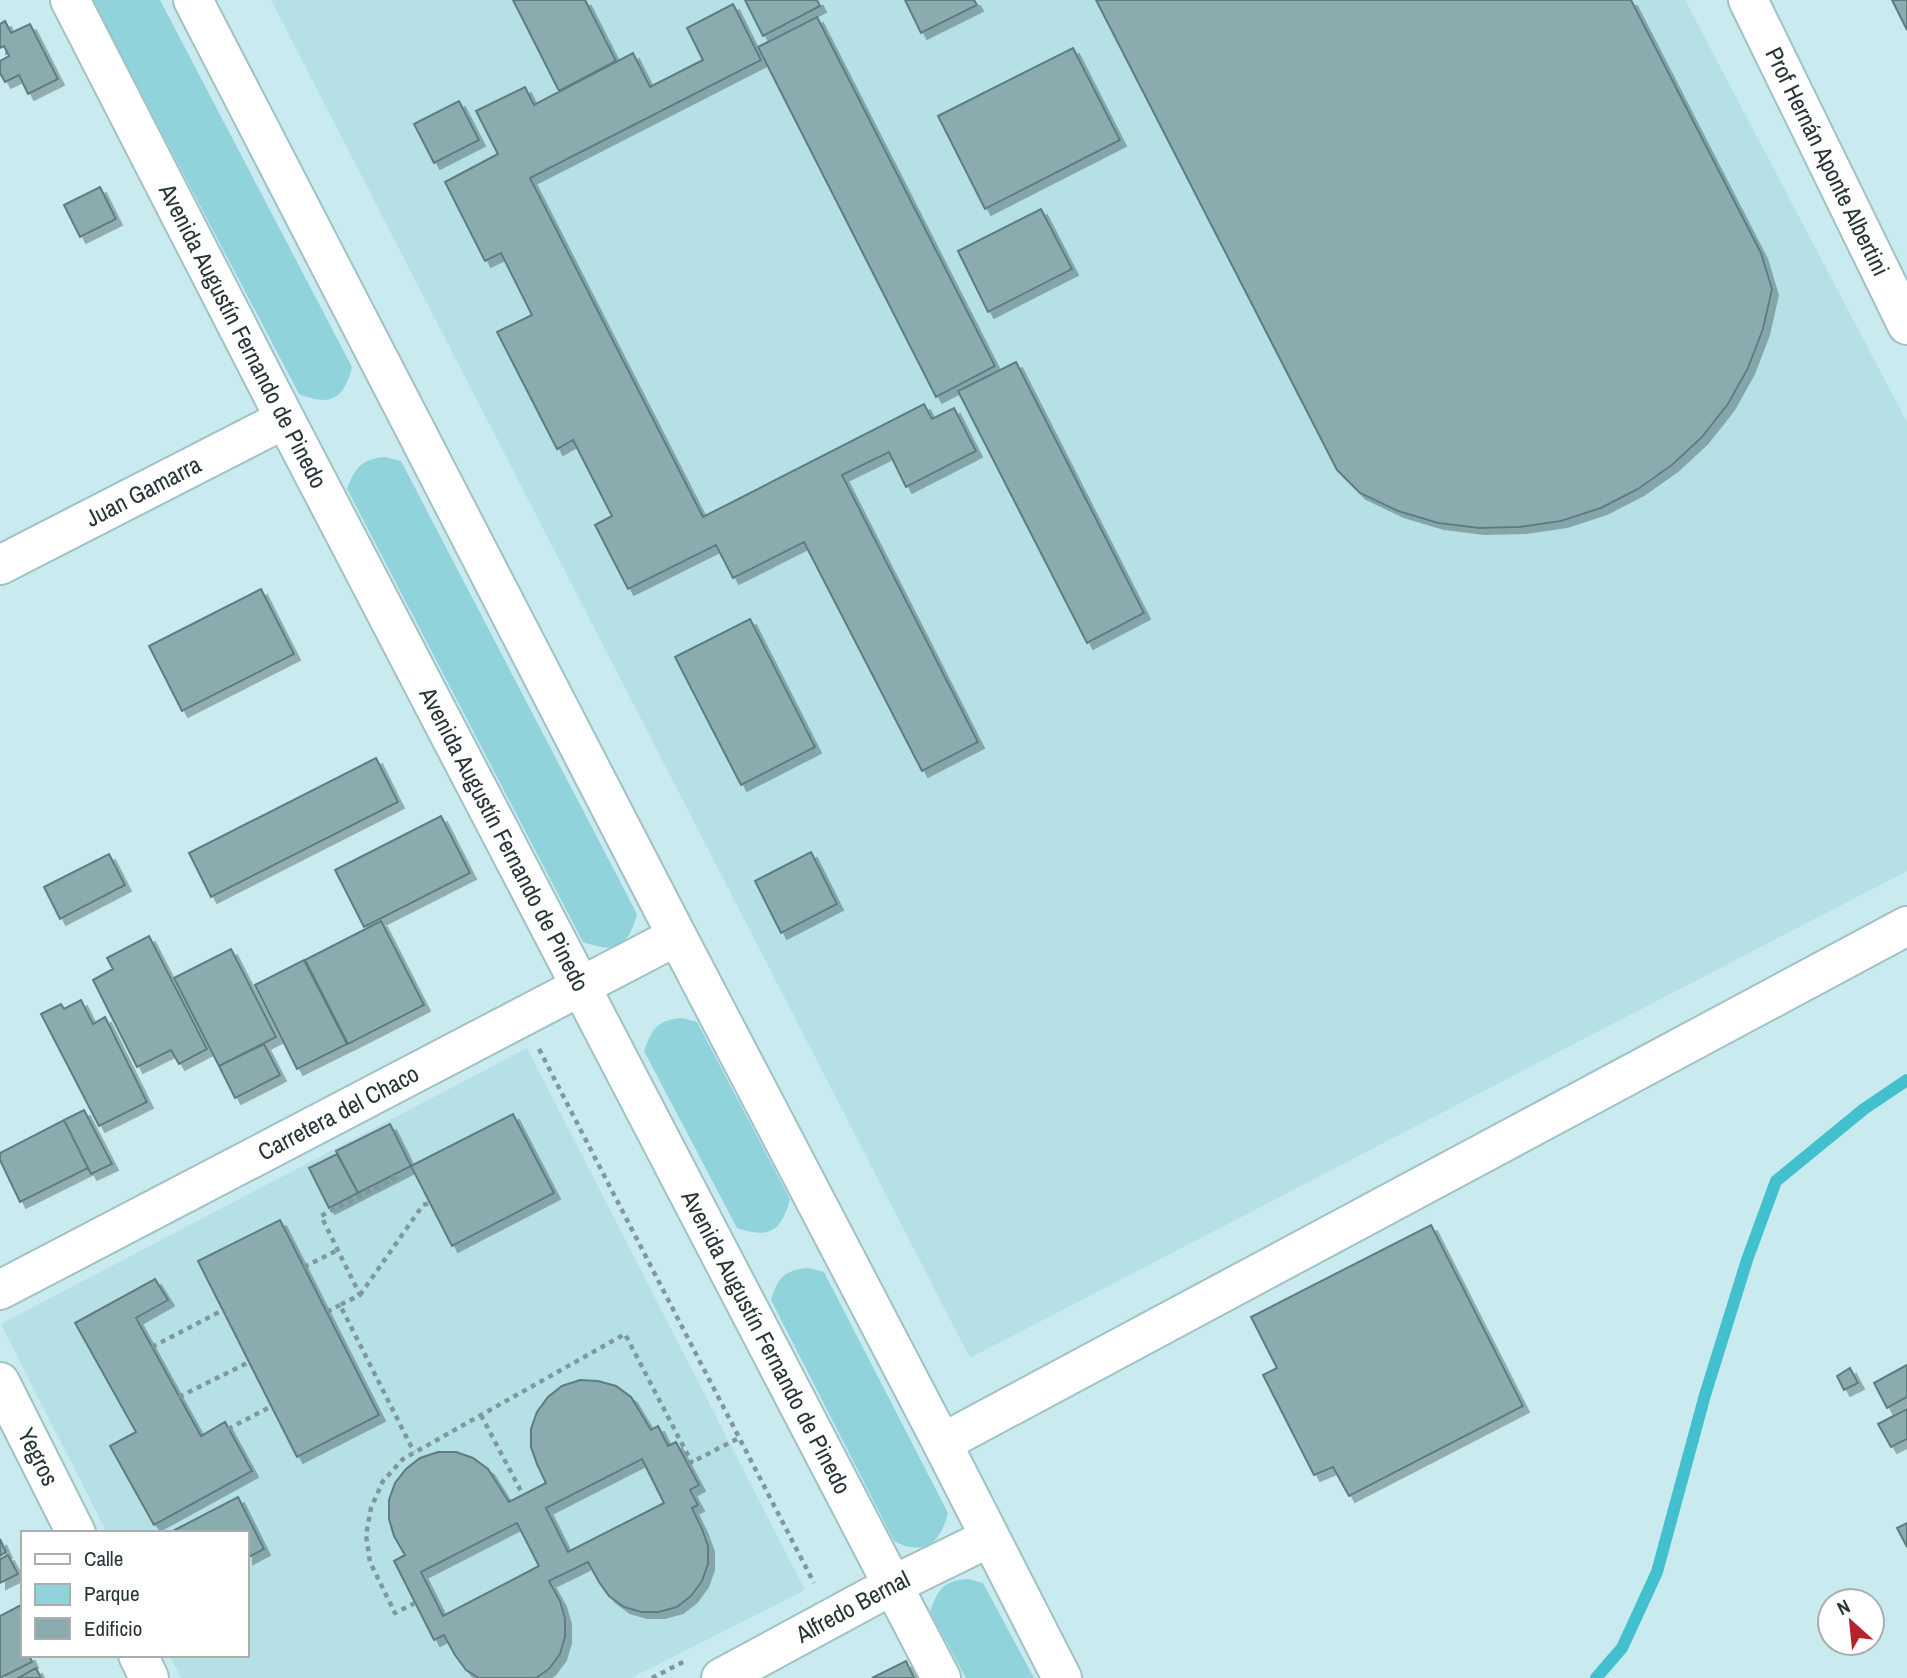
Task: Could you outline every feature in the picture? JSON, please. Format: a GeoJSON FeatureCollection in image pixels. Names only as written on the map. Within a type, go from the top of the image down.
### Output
{"type":"FeatureCollection","features":[{"type":"Feature","properties":{"kind":"street","name":"Avenida Augustín Fernando de Pinedo"},"geometry":{"type":"LineString","coordinates":[[70,0],[285,419],[941,1678]]}},
{"type":"Feature","properties":{"kind":"street"},"geometry":{"type":"LineString","coordinates":[[193,0],[1062,1678]]}},
{"type":"Feature","properties":{"kind":"street","name":"Prof Hernán Aponte Albertini"},"geometry":{"type":"LineString","coordinates":[[1748,0],[1907,324]]}},
{"type":"Feature","properties":{"kind":"street","name":"Juan Gamarra"},"geometry":{"type":"LineString","coordinates":[[0,565],[285,419]]}},
{"type":"Feature","properties":{"kind":"street"},"geometry":{"type":"LineString","coordinates":[[942,1443],[1907,926]]}},
{"type":"Feature","properties":{"kind":"street","name":"Carretera del Chaco"},"geometry":{"type":"LineString","coordinates":[[0,1290],[677,936]]}},
{"type":"Feature","properties":{"kind":"street","name":"Yegros"},"geometry":{"type":"LineString","coordinates":[[0,1382],[75,1531]]}},
{"type":"Feature","properties":{"kind":"street","name":"Alfredo Bernal"},"geometry":{"type":"LineString","coordinates":[[721,1678],[893,1585],[989,1538]]}},
{"type":"Feature","properties":{"kind":"street"},"geometry":{"type":"LineString","coordinates":[[139,1657],[149,1678]]}},
{"type":"Feature","properties":{"kind":"path"},"geometry":{"type":"LineString","coordinates":[[538,1047],[819,1593]]}},
{"type":"Feature","properties":{"kind":"path"},"geometry":{"type":"LineString","coordinates":[[360,1295],[321,1216],[394,1179],[392,1176]]}},
{"type":"Feature","properties":{"kind":"path"},"geometry":{"type":"LineString","coordinates":[[327,1312],[360,1295],[423,1205],[430,1203]]}},
{"type":"Feature","properties":{"kind":"path"},"geometry":{"type":"LineString","coordinates":[[304,1267],[338,1250]]}},
{"type":"Feature","properties":{"kind":"path"},"geometry":{"type":"LineString","coordinates":[[340,1305],[414,1452]]}},
{"type":"Feature","properties":{"kind":"path"},"geometry":{"type":"LineString","coordinates":[[152,1347],[223,1310]]}},
{"type":"Feature","properties":{"kind":"path"},"geometry":{"type":"LineString","coordinates":[[415,1603],[395,1613],[370,1562],[366,1535],[371,1508],[383,1481],[403,1459],[414,1452],[625,1334],[690,1464],[739,1438]]}},
{"type":"Feature","properties":{"kind":"path"},"geometry":{"type":"LineString","coordinates":[[180,1397],[249,1362]]}},
{"type":"Feature","properties":{"kind":"path"},"geometry":{"type":"LineString","coordinates":[[228,1429],[272,1406]]}},
{"type":"Feature","properties":{"kind":"path"},"geometry":{"type":"LineString","coordinates":[[481,1415],[523,1495]]}},
{"type":"Feature","properties":{"kind":"path"},"geometry":{"type":"LineString","coordinates":[[652,1678],[688,1660]]}},
{"type":"Feature","properties":{"kind":"shaded area"},"geometry":{"type":"Polygon","coordinates":[[[271,0],[1685,0],[1907,422],[1907,871],[970,1358],[271,0]]]}},
{"type":"Feature","properties":{"kind":"shaded area"},"geometry":{"type":"Polygon","coordinates":[[[527,1048],[805,1590],[631,1678],[181,1678],[170,1657],[248,1657],[248,1531],[106,1531],[1,1324],[527,1048]]]}},
{"type":"Feature","properties":{"kind":"green space"},"geometry":{"type":"Polygon","coordinates":[[[92,0],[160,0],[352,367],[345,387],[334,397],[320,400],[299,394],[92,0]]]}},
{"type":"Feature","properties":{"kind":"green space"},"geometry":{"type":"Polygon","coordinates":[[[385,457],[401,461],[637,914],[625,941],[619,945],[604,947],[583,942],[347,489],[360,466],[370,460],[385,457]]]}},
{"type":"Feature","properties":{"kind":"green space"},"geometry":{"type":"Polygon","coordinates":[[[682,1018],[697,1022],[790,1199],[778,1226],[772,1230],[758,1233],[737,1228],[644,1051],[657,1027],[667,1021],[682,1018]]]}},
{"type":"Feature","properties":{"kind":"green space"},"geometry":{"type":"Polygon","coordinates":[[[808,1268],[824,1272],[948,1513],[936,1539],[926,1546],[909,1547],[894,1541],[771,1300],[783,1276],[808,1268]]]}},
{"type":"Feature","properties":{"kind":"green space"},"geometry":{"type":"Polygon","coordinates":[[[968,1579],[983,1583],[1034,1678],[966,1678],[930,1612],[939,1592],[947,1584],[968,1579]]]}},
{"type":"Feature","properties":{"kind":"building"},"geometry":{"type":"Polygon","coordinates":[[[513,0],[585,0],[616,61],[559,91],[513,0]]]}},
{"type":"Feature","properties":{"kind":"building"},"geometry":{"type":"Polygon","coordinates":[[[745,0],[817,0],[820,6],[763,36],[745,0]]]}},
{"type":"Feature","properties":{"kind":"building"},"geometry":{"type":"Polygon","coordinates":[[[905,0],[974,0],[977,5],[921,33],[905,0]]]}},
{"type":"Feature","properties":{"kind":"building"},"geometry":{"type":"Polygon","coordinates":[[[1096,0],[1631,0],[1761,253],[1772,289],[1763,329],[1748,368],[1728,404],[1702,437],[1672,465],[1638,489],[1601,508],[1561,521],[1520,527],[1479,528],[1438,523],[1398,511],[1360,493],[1337,470],[1096,0]]]}},
{"type":"Feature","properties":{"kind":"building"},"geometry":{"type":"Polygon","coordinates":[[[1892,0],[1907,0],[1907,30],[1892,0]]]}},
{"type":"Feature","properties":{"kind":"building"},"geometry":{"type":"Polygon","coordinates":[[[733,4],[761,60],[530,178],[703,517],[924,404],[932,419],[954,408],[976,451],[906,487],[889,452],[842,475],[978,742],[922,771],[804,542],[733,578],[716,545],[628,589],[595,525],[612,516],[573,440],[557,449],[497,332],[532,315],[501,253],[485,261],[445,182],[498,154],[476,111],[525,87],[534,105],[633,53],[650,87],[703,60],[687,28],[733,4]]]}},
{"type":"Feature","properties":{"kind":"building"},"geometry":{"type":"Polygon","coordinates":[[[817,17],[995,366],[936,397],[758,47],[817,17]]]}},
{"type":"Feature","properties":{"kind":"building"},"geometry":{"type":"Polygon","coordinates":[[[5,21],[11,33],[30,24],[58,79],[28,94],[19,75],[5,82],[0,73],[0,61],[9,56],[4,46],[0,48],[0,24],[5,21]]]}},
{"type":"Feature","properties":{"kind":"building"},"geometry":{"type":"Polygon","coordinates":[[[1073,48],[1120,140],[985,209],[938,116],[1073,48]]]}},
{"type":"Feature","properties":{"kind":"building"},"geometry":{"type":"Polygon","coordinates":[[[459,101],[479,140],[434,163],[414,124],[459,101]]]}},
{"type":"Feature","properties":{"kind":"building"},"geometry":{"type":"Polygon","coordinates":[[[100,187],[116,219],[80,237],[64,205],[100,187]]]}},
{"type":"Feature","properties":{"kind":"building"},"geometry":{"type":"Polygon","coordinates":[[[1041,209],[1072,269],[988,312],[958,251],[1041,209]]]}},
{"type":"Feature","properties":{"kind":"building"},"geometry":{"type":"Polygon","coordinates":[[[1016,362],[1144,613],[1087,643],[958,391],[1016,362]]]}},
{"type":"Feature","properties":{"kind":"building"},"geometry":{"type":"Polygon","coordinates":[[[261,589],[294,654],[182,711],[149,646],[261,589]]]}},
{"type":"Feature","properties":{"kind":"building"},"geometry":{"type":"Polygon","coordinates":[[[750,619],[815,747],[741,785],[675,657],[750,619]]]}},
{"type":"Feature","properties":{"kind":"building"},"geometry":{"type":"Polygon","coordinates":[[[376,758],[398,802],[211,897],[189,853],[376,758]]]}},
{"type":"Feature","properties":{"kind":"building"},"geometry":{"type":"Polygon","coordinates":[[[441,816],[470,873],[364,927],[335,870],[441,816]]]}},
{"type":"Feature","properties":{"kind":"building"},"geometry":{"type":"Polygon","coordinates":[[[811,852],[837,904],[781,933],[755,881],[811,852]]]}},
{"type":"Feature","properties":{"kind":"building"},"geometry":{"type":"Polygon","coordinates":[[[109,854],[125,885],[60,919],[44,887],[109,854]]]}},
{"type":"Feature","properties":{"kind":"building"},"geometry":{"type":"Polygon","coordinates":[[[381,921],[424,1005],[348,1044],[305,960],[381,921]]]}},
{"type":"Feature","properties":{"kind":"building"},"geometry":{"type":"Polygon","coordinates":[[[149,936],[207,1049],[179,1064],[171,1050],[137,1067],[93,980],[113,969],[107,958],[149,936]]]}},
{"type":"Feature","properties":{"kind":"building"},"geometry":{"type":"Polygon","coordinates":[[[231,949],[276,1037],[219,1066],[174,978],[231,949]]]}},
{"type":"Feature","properties":{"kind":"building"},"geometry":{"type":"Polygon","coordinates":[[[304,960],[347,1044],[297,1069],[255,985],[304,960]]]}},
{"type":"Feature","properties":{"kind":"building"},"geometry":{"type":"Polygon","coordinates":[[[81,1000],[93,1024],[105,1017],[147,1102],[99,1126],[41,1014],[61,1004],[64,1009],[81,1000]]]}},
{"type":"Feature","properties":{"kind":"building"},"geometry":{"type":"Polygon","coordinates":[[[264,1044],[280,1075],[235,1098],[219,1066],[264,1044]]]}},
{"type":"Feature","properties":{"kind":"building"},"geometry":{"type":"Polygon","coordinates":[[[84,1110],[112,1164],[91,1174],[64,1120],[84,1110]]]}},
{"type":"Feature","properties":{"kind":"building"},"geometry":{"type":"Polygon","coordinates":[[[513,1114],[554,1193],[452,1246],[411,1166],[513,1114]]]}},
{"type":"Feature","properties":{"kind":"building"},"geometry":{"type":"Polygon","coordinates":[[[64,1120],[88,1168],[20,1202],[0,1160],[0,1153],[64,1120]]]}},
{"type":"Feature","properties":{"kind":"building"},"geometry":{"type":"Polygon","coordinates":[[[390,1124],[411,1166],[358,1193],[336,1151],[390,1124]]]}},
{"type":"Feature","properties":{"kind":"building"},"geometry":{"type":"Polygon","coordinates":[[[337,1154],[358,1193],[329,1208],[309,1168],[337,1154]]]}},
{"type":"Feature","properties":{"kind":"building"},"geometry":{"type":"Polygon","coordinates":[[[280,1220],[379,1415],[297,1457],[198,1261],[280,1220]]]}},
{"type":"Feature","properties":{"kind":"building"},"geometry":{"type":"Polygon","coordinates":[[[1431,1225],[1523,1406],[1349,1496],[1333,1467],[1314,1475],[1263,1375],[1277,1368],[1251,1317],[1431,1225]]]}},
{"type":"Feature","properties":{"kind":"building"},"geometry":{"type":"Polygon","coordinates":[[[155,1279],[168,1300],[136,1318],[201,1436],[225,1422],[252,1471],[154,1525],[110,1446],[136,1432],[75,1323],[155,1279]]]}},
{"type":"Feature","properties":{"kind":"building"},"geometry":{"type":"Polygon","coordinates":[[[1907,1365],[1907,1397],[1887,1408],[1874,1383],[1907,1365]]]}},
{"type":"Feature","properties":{"kind":"building"},"geometry":{"type":"Polygon","coordinates":[[[1850,1368],[1858,1383],[1844,1390],[1837,1376],[1850,1368]]]}},
{"type":"Feature","properties":{"kind":"building"},"geometry":{"type":"Polygon","coordinates":[[[580,1380],[616,1386],[631,1397],[651,1430],[658,1426],[668,1446],[676,1442],[699,1485],[690,1490],[698,1505],[692,1508],[708,1546],[708,1564],[702,1581],[691,1596],[677,1607],[659,1612],[641,1612],[624,1607],[609,1596],[588,1562],[549,1581],[560,1601],[565,1618],[565,1637],[560,1654],[549,1669],[536,1678],[479,1678],[466,1670],[444,1635],[434,1640],[394,1561],[405,1555],[394,1536],[389,1519],[389,1500],[395,1483],[406,1469],[420,1458],[438,1452],[456,1452],[473,1458],[488,1469],[509,1502],[546,1483],[531,1447],[531,1429],[537,1412],[548,1397],[562,1386],[580,1380]],[[642,1459],[546,1508],[568,1552],[664,1503],[642,1459]],[[517,1523],[421,1572],[443,1616],[539,1566],[517,1523]]]}},
{"type":"Feature","properties":{"kind":"building"},"geometry":{"type":"Polygon","coordinates":[[[1907,1409],[1907,1439],[1891,1447],[1878,1424],[1907,1409]]]}},
{"type":"Feature","properties":{"kind":"building"},"geometry":{"type":"Polygon","coordinates":[[[238,1497],[264,1549],[248,1557],[248,1531],[173,1531],[238,1497]]]}},
{"type":"Feature","properties":{"kind":"building"},"geometry":{"type":"Polygon","coordinates":[[[1907,1523],[1907,1547],[1897,1528],[1907,1523]]]}},
{"type":"Feature","properties":{"kind":"building"},"geometry":{"type":"Polygon","coordinates":[[[0,1539],[6,1552],[0,1556],[0,1539]]]}},
{"type":"Feature","properties":{"kind":"building"},"geometry":{"type":"Polygon","coordinates":[[[8,1555],[18,1574],[0,1583],[0,1559],[8,1555]]]}},
{"type":"Feature","properties":{"kind":"building"},"geometry":{"type":"Polygon","coordinates":[[[21,1605],[21,1657],[30,1657],[32,1662],[0,1678],[0,1616],[21,1605]]]}},
{"type":"Feature","properties":{"kind":"building"},"geometry":{"type":"Polygon","coordinates":[[[906,1661],[914,1678],[872,1678],[906,1661]]]}},
{"type":"Feature","properties":{"kind":"building"},"geometry":{"type":"Polygon","coordinates":[[[36,1668],[41,1678],[18,1678],[36,1668]]]}},
{"type":"Feature","properties":{"kind":"waterway"},"geometry":{"type":"LineString","coordinates":[[1596,1678],[1622,1648],[1657,1572],[1705,1395],[1747,1260],[1776,1181],[1864,1109],[1907,1080]]}}]}
